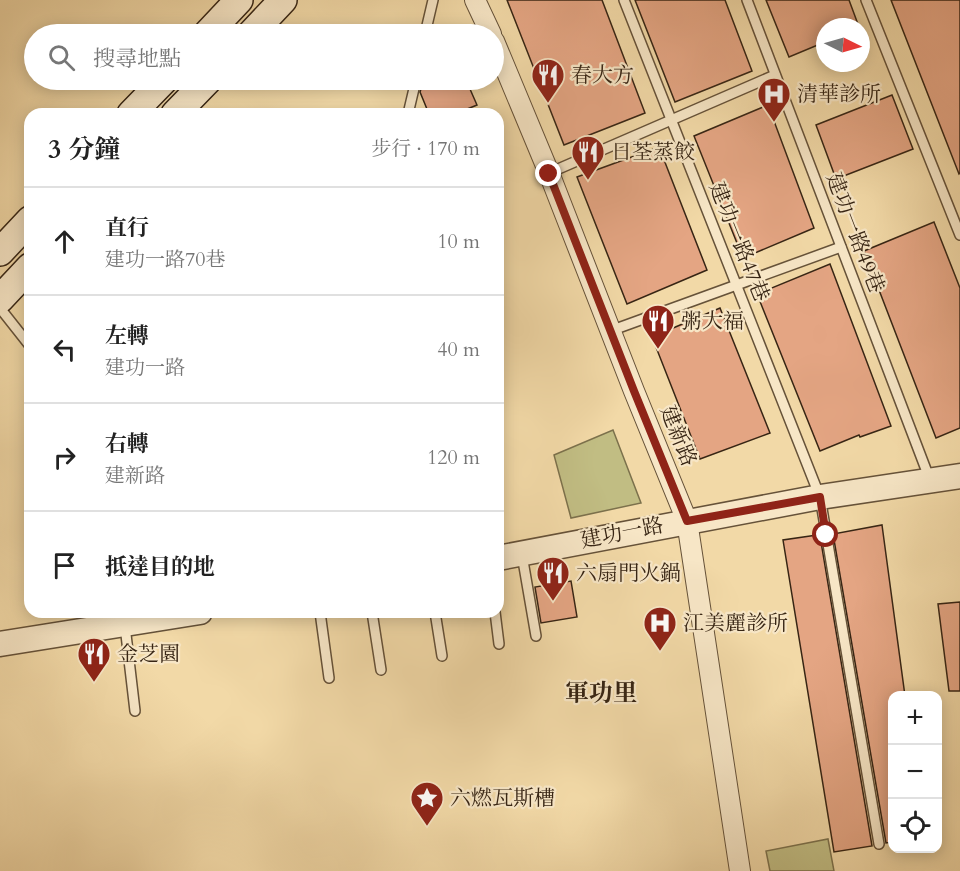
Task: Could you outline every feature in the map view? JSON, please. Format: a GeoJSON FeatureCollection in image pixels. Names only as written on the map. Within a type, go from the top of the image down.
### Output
{"type":"FeatureCollection","features":[{"type":"Feature","properties":{"kind":"main road"},"geometry":{"type":"LineString","coordinates":[[216,24],[239,0]]}},
{"type":"Feature","properties":{"kind":"main road"},"geometry":{"type":"LineString","coordinates":[[260,24],[283,0]]}},
{"type":"Feature","properties":{"kind":"main road"},"geometry":{"type":"LineString","coordinates":[[137,108],[154,90]]}},
{"type":"Feature","properties":{"kind":"main road"},"geometry":{"type":"LineString","coordinates":[[181,108],[198,90]]}},
{"type":"Feature","properties":{"kind":"main road"},"geometry":{"type":"LineString","coordinates":[[0,252],[24,226]]}},
{"type":"Feature","properties":{"kind":"main road"},"geometry":{"type":"LineString","coordinates":[[2,294],[24,273]]}},
{"type":"Feature","properties":{"kind":"street"},"geometry":{"type":"LineString","coordinates":[[475,0],[486,24]]}},
{"type":"Feature","properties":{"kind":"street","name":"建新路"},"geometry":{"type":"LineString","coordinates":[[504,65],[687,521],[740,871]]}},
{"type":"Feature","properties":{"kind":"street","name":"建功一路"},"geometry":{"type":"LineString","coordinates":[[504,557],[820,497],[960,476]]}},
{"type":"Feature","properties":{"kind":"street"},"geometry":{"type":"LineString","coordinates":[[0,644],[162,618]]}},
{"type":"Feature","properties":{"kind":"lane"},"geometry":{"type":"LineString","coordinates":[[427,24],[433,0]]}},
{"type":"Feature","properties":{"kind":"lane","name":"建功一路47巷"},"geometry":{"type":"LineString","coordinates":[[624,0],[820,497],[879,844]]}},
{"type":"Feature","properties":{"kind":"lane","name":"建功一路49巷"},"geometry":{"type":"LineString","coordinates":[[747,0],[930,480]]}},
{"type":"Feature","properties":{"kind":"lane"},"geometry":{"type":"LineString","coordinates":[[866,0],[960,236]]}},
{"type":"Feature","properties":{"kind":"lane"},"geometry":{"type":"LineString","coordinates":[[549,174],[775,75]]}},
{"type":"Feature","properties":{"kind":"lane"},"geometry":{"type":"LineString","coordinates":[[409,108],[414,90]]}},
{"type":"Feature","properties":{"kind":"lane"},"geometry":{"type":"LineString","coordinates":[[610,331],[841,247]]}},
{"type":"Feature","properties":{"kind":"lane"},"geometry":{"type":"LineString","coordinates":[[2,294],[24,335]]}},
{"type":"Feature","properties":{"kind":"lane"},"geometry":{"type":"LineString","coordinates":[[522,553],[536,636]]}},
{"type":"Feature","properties":{"kind":"lane"},"geometry":{"type":"LineString","coordinates":[[321,618],[329,678]]}},
{"type":"Feature","properties":{"kind":"lane"},"geometry":{"type":"LineString","coordinates":[[373,618],[381,670]]}},
{"type":"Feature","properties":{"kind":"lane"},"geometry":{"type":"LineString","coordinates":[[436,618],[442,656]]}},
{"type":"Feature","properties":{"kind":"lane"},"geometry":{"type":"LineString","coordinates":[[496,618],[499,644]]}},
{"type":"Feature","properties":{"kind":"lane"},"geometry":{"type":"LineString","coordinates":[[125,624],[135,711]]}},
{"type":"Feature","properties":{"kind":"shaded area"},"geometry":{"type":"Polygon","coordinates":[[[613,430],[641,503],[571,518],[554,455],[613,430]]]}},
{"type":"Feature","properties":{"kind":"shaded area"},"geometry":{"type":"Polygon","coordinates":[[[828,839],[834,871],[770,871],[766,851],[828,839]]]}},
{"type":"Feature","properties":{"kind":"building"},"geometry":{"type":"Polygon","coordinates":[[[507,0],[602,0],[645,113],[564,145],[507,0]]]}},
{"type":"Feature","properties":{"kind":"building"},"geometry":{"type":"Polygon","coordinates":[[[635,0],[725,0],[752,71],[675,102],[635,0]]]}},
{"type":"Feature","properties":{"kind":"building"},"geometry":{"type":"Polygon","coordinates":[[[766,0],[849,0],[856,18],[816,18],[816,46],[789,57],[766,0]]]}},
{"type":"Feature","properties":{"kind":"building"},"geometry":{"type":"Polygon","coordinates":[[[891,0],[960,0],[959,174],[891,0]]]}},
{"type":"Feature","properties":{"kind":"building"},"geometry":{"type":"Polygon","coordinates":[[[421,90],[470,90],[477,105],[470,108],[427,108],[421,90]]]}},
{"type":"Feature","properties":{"kind":"building"},"geometry":{"type":"Polygon","coordinates":[[[892,95],[913,149],[836,179],[816,125],[892,95]]]}},
{"type":"Feature","properties":{"kind":"building"},"geometry":{"type":"Polygon","coordinates":[[[768,105],[814,228],[743,258],[694,136],[768,105]]]}},
{"type":"Feature","properties":{"kind":"building"},"geometry":{"type":"Polygon","coordinates":[[[659,147],[707,270],[627,304],[577,177],[659,147]]]}},
{"type":"Feature","properties":{"kind":"building"},"geometry":{"type":"Polygon","coordinates":[[[934,222],[960,288],[960,428],[936,438],[864,251],[934,222]]]}},
{"type":"Feature","properties":{"kind":"building"},"geometry":{"type":"Polygon","coordinates":[[[830,264],[891,426],[860,437],[859,435],[820,451],[757,294],[830,264]]]}},
{"type":"Feature","properties":{"kind":"building"},"geometry":{"type":"Polygon","coordinates":[[[720,308],[770,433],[700,459],[652,337],[720,308]]]}},
{"type":"Feature","properties":{"kind":"building"},"geometry":{"type":"Polygon","coordinates":[[[882,525],[904,691],[888,691],[888,843],[886,843],[833,534],[882,525]]]}},
{"type":"Feature","properties":{"kind":"building"},"geometry":{"type":"Polygon","coordinates":[[[820,536],[872,846],[834,852],[783,540],[820,536]]]}},
{"type":"Feature","properties":{"kind":"building"},"geometry":{"type":"Polygon","coordinates":[[[571,581],[577,617],[541,623],[535,587],[571,581]]]}},
{"type":"Feature","properties":{"kind":"building"},"geometry":{"type":"Polygon","coordinates":[[[960,602],[960,691],[949,691],[938,604],[960,602]]]}},
{"type":"Feature","properties":{"kind":"place","name":"春大方"},"geometry":{"type":"Point","coordinates":[548,104]}},
{"type":"Feature","properties":{"kind":"place","name":"清華診所"},"geometry":{"type":"Point","coordinates":[774,123]}},
{"type":"Feature","properties":{"kind":"place","name":"日荃蒸餃"},"geometry":{"type":"Point","coordinates":[588,181]}},
{"type":"Feature","properties":{"kind":"place","name":"粥大福"},"geometry":{"type":"Point","coordinates":[658,350]}},
{"type":"Feature","properties":{"kind":"place","name":"六扇門火鍋"},"geometry":{"type":"Point","coordinates":[553,602]}},
{"type":"Feature","properties":{"kind":"place","name":"江美麗診所"},"geometry":{"type":"Point","coordinates":[660,652]}},
{"type":"Feature","properties":{"kind":"place","name":"金芝園"},"geometry":{"type":"Point","coordinates":[94,683]}},
{"type":"Feature","properties":{"kind":"place","name":"六燃瓦斯槽"},"geometry":{"type":"Point","coordinates":[427,827]}},
{"type":"Feature","properties":{"kind":"district","name":"軍功里"},"geometry":{"type":"Point","coordinates":[601,693]}},
{"type":"Feature","properties":{"kind":"route"},"geometry":{"type":"LineString","coordinates":[[549,174],[687,521],[820,497],[826,535]]}}]}
